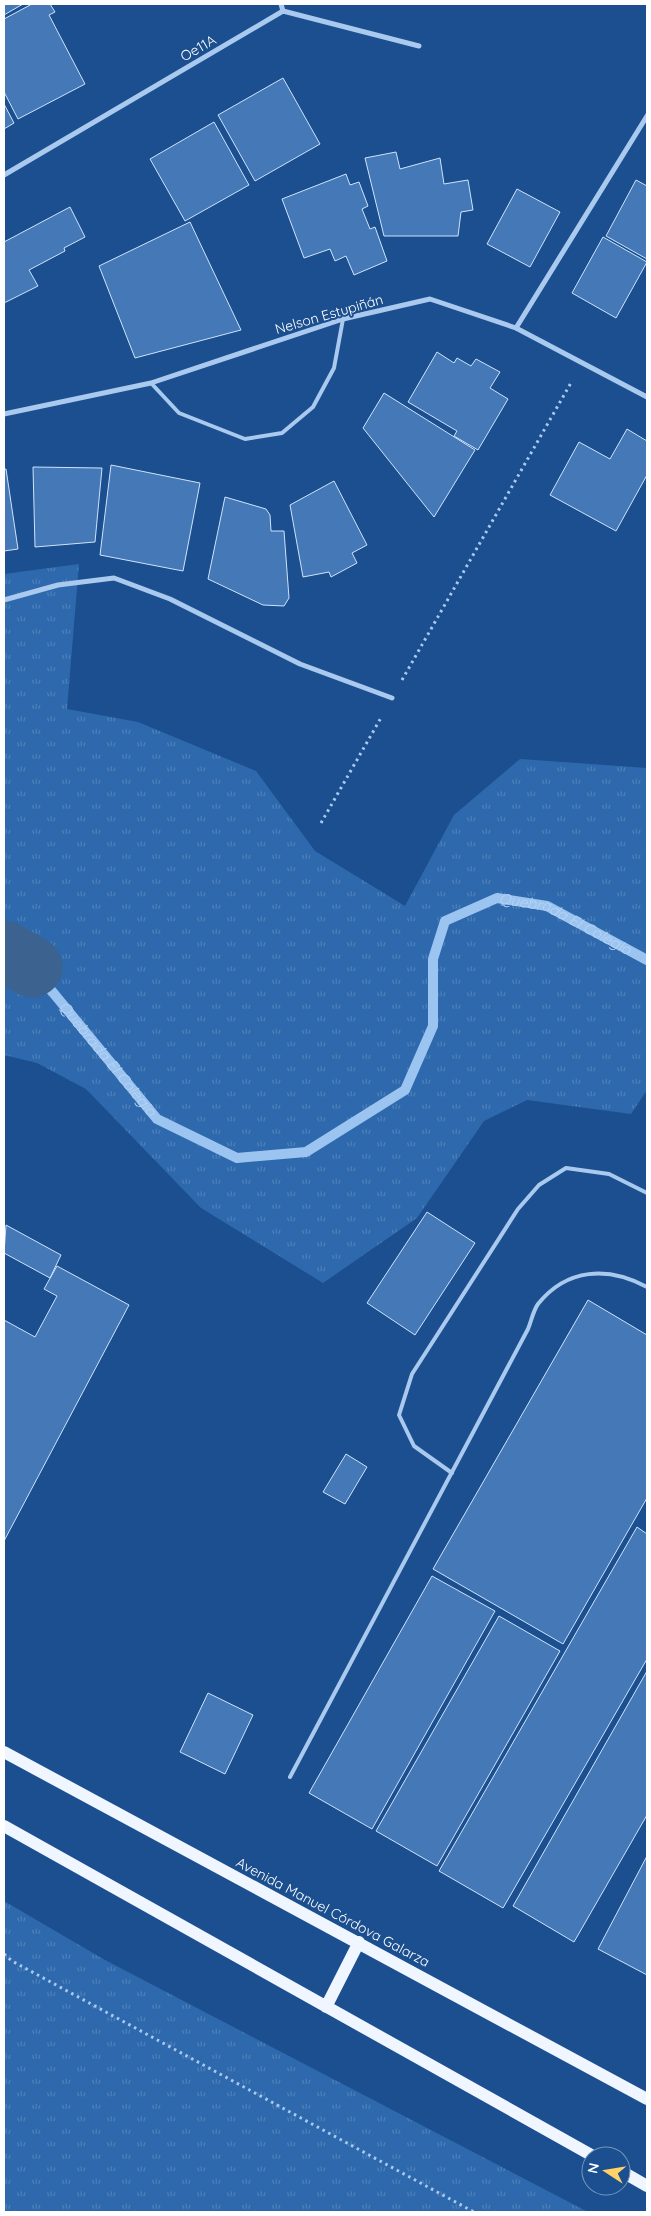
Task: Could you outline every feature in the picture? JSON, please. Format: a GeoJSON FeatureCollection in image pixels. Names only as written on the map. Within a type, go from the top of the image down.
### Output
{"type":"FeatureCollection","features":[{"type":"Feature","properties":{"kind":"main road","name":"Avenida Manuel Córdova Galarza"},"geometry":{"type":"LineString","coordinates":[[4,1752],[647,2099]]}},
{"type":"Feature","properties":{"kind":"main road"},"geometry":{"type":"LineString","coordinates":[[4,1826],[581,2149]]}},
{"type":"Feature","properties":{"kind":"main road"},"geometry":{"type":"LineString","coordinates":[[326,2007],[359,1942]]}},
{"type":"Feature","properties":{"kind":"main road"},"geometry":{"type":"LineString","coordinates":[[631,2177],[647,2186]]}},
{"type":"Feature","properties":{"kind":"street"},"geometry":{"type":"LineString","coordinates":[[281,4],[282,12],[419,46]]}},
{"type":"Feature","properties":{"kind":"street","name":"Oe11A"},"geometry":{"type":"LineString","coordinates":[[4,175],[282,12]]}},
{"type":"Feature","properties":{"kind":"street"},"geometry":{"type":"LineString","coordinates":[[516,328],[647,116]]}},
{"type":"Feature","properties":{"kind":"street","name":"Nelson Estupiñán"},"geometry":{"type":"LineString","coordinates":[[4,414],[151,383],[343,319],[430,299],[516,328],[647,397]]}},
{"type":"Feature","properties":{"kind":"street"},"geometry":{"type":"LineString","coordinates":[[4,600],[58,585],[114,578],[170,599],[300,664],[392,698]]}},
{"type":"Feature","properties":{"kind":"lane"},"geometry":{"type":"LineString","coordinates":[[151,383],[179,413],[237,436],[245,439],[282,433],[313,407],[334,368],[343,319]]}},
{"type":"Feature","properties":{"kind":"lane"},"geometry":{"type":"LineString","coordinates":[[452,1472],[414,1446],[399,1415],[412,1374],[518,1209],[538,1185],[566,1168],[609,1174],[647,1192]]}},
{"type":"Feature","properties":{"kind":"lane"},"geometry":{"type":"LineString","coordinates":[[290,1777],[528,1330],[537,1305],[567,1278],[582,1274],[616,1275],[647,1287]]}},
{"type":"Feature","properties":{"kind":"path"},"geometry":{"type":"LineString","coordinates":[[321,823],[582,363]]}},
{"type":"Feature","properties":{"kind":"path"},"geometry":{"type":"LineString","coordinates":[[4,1954],[12,1961],[474,2212]]}},
{"type":"Feature","properties":{"kind":"green space"},"geometry":{"type":"Polygon","coordinates":[[[79,564],[67,709],[138,722],[256,771],[315,851],[405,906],[454,815],[520,759],[647,768],[647,1090],[631,1114],[527,1100],[484,1121],[417,1218],[323,1283],[201,1208],[86,1089],[37,1063],[4,1055],[4,574],[79,564]]]}},
{"type":"Feature","properties":{"kind":"green space"},"geometry":{"type":"Polygon","coordinates":[[[4,1901],[105,1960],[588,2212],[4,2212],[4,1901]]]}},
{"type":"Feature","properties":{"kind":"building"},"geometry":{"type":"Polygon","coordinates":[[[4,4],[23,4],[4,15],[4,4]]]}},
{"type":"Feature","properties":{"kind":"building"},"geometry":{"type":"Polygon","coordinates":[[[32,4],[50,4],[55,12],[49,15],[85,84],[18,119],[4,92],[4,19],[32,4]]]}},
{"type":"Feature","properties":{"kind":"building"},"geometry":{"type":"Polygon","coordinates":[[[283,78],[320,144],[255,181],[218,115],[283,78]]]}},
{"type":"Feature","properties":{"kind":"building"},"geometry":{"type":"Polygon","coordinates":[[[4,104],[14,123],[4,129],[4,104]]]}},
{"type":"Feature","properties":{"kind":"building"},"geometry":{"type":"Polygon","coordinates":[[[214,122],[249,185],[185,221],[150,159],[214,122]]]}},
{"type":"Feature","properties":{"kind":"building"},"geometry":{"type":"Polygon","coordinates":[[[396,152],[400,169],[440,158],[444,184],[468,180],[473,210],[461,212],[458,236],[384,236],[365,158],[396,152]]]}},
{"type":"Feature","properties":{"kind":"building"},"geometry":{"type":"Polygon","coordinates":[[[346,174],[350,185],[359,182],[368,206],[362,209],[370,229],[375,227],[387,261],[354,275],[346,256],[335,261],[330,249],[304,258],[282,199],[346,174]]]}},
{"type":"Feature","properties":{"kind":"building"},"geometry":{"type":"Polygon","coordinates":[[[636,180],[647,186],[647,259],[606,236],[636,180]]]}},
{"type":"Feature","properties":{"kind":"building"},"geometry":{"type":"Polygon","coordinates":[[[517,189],[560,212],[530,267],[487,244],[517,189]]]}},
{"type":"Feature","properties":{"kind":"building"},"geometry":{"type":"Polygon","coordinates":[[[70,207],[85,237],[64,248],[65,251],[29,270],[38,286],[4,303],[4,242],[70,207]]]}},
{"type":"Feature","properties":{"kind":"building"},"geometry":{"type":"Polygon","coordinates":[[[190,222],[241,330],[135,358],[99,266],[190,222]]]}},
{"type":"Feature","properties":{"kind":"building"},"geometry":{"type":"Polygon","coordinates":[[[603,237],[647,262],[616,318],[572,293],[603,237]]]}},
{"type":"Feature","properties":{"kind":"building"},"geometry":{"type":"Polygon","coordinates":[[[437,352],[454,363],[457,358],[471,366],[476,359],[500,372],[490,388],[508,399],[478,450],[454,436],[457,431],[408,402],[437,352]]]}},
{"type":"Feature","properties":{"kind":"building"},"geometry":{"type":"Polygon","coordinates":[[[384,393],[475,450],[434,517],[363,428],[384,393]]]}},
{"type":"Feature","properties":{"kind":"building"},"geometry":{"type":"Polygon","coordinates":[[[627,429],[647,441],[647,475],[616,531],[550,495],[579,442],[610,459],[627,429]]]}},
{"type":"Feature","properties":{"kind":"building"},"geometry":{"type":"Polygon","coordinates":[[[111,465],[200,483],[183,571],[100,555],[111,465]]]}},
{"type":"Feature","properties":{"kind":"building"},"geometry":{"type":"Polygon","coordinates":[[[33,467],[102,468],[95,542],[35,547],[33,467]]]}},
{"type":"Feature","properties":{"kind":"building"},"geometry":{"type":"Polygon","coordinates":[[[4,469],[6,469],[18,549],[4,551],[4,469]]]}},
{"type":"Feature","properties":{"kind":"building"},"geometry":{"type":"Polygon","coordinates":[[[334,481],[367,545],[352,553],[357,563],[331,577],[329,572],[303,577],[290,505],[334,481]]]}},
{"type":"Feature","properties":{"kind":"building"},"geometry":{"type":"Polygon","coordinates":[[[225,497],[266,509],[270,515],[271,531],[284,531],[289,598],[284,606],[263,605],[208,579],[225,497]]]}},
{"type":"Feature","properties":{"kind":"building"},"geometry":{"type":"Polygon","coordinates":[[[427,1212],[475,1243],[415,1335],[367,1303],[427,1212]]]}},
{"type":"Feature","properties":{"kind":"building"},"geometry":{"type":"Polygon","coordinates":[[[6,1225],[61,1255],[50,1278],[4,1253],[6,1225]]]}},
{"type":"Feature","properties":{"kind":"building"},"geometry":{"type":"Polygon","coordinates":[[[57,1266],[129,1305],[4,1541],[4,1320],[35,1337],[57,1296],[44,1289],[57,1266]]]}},
{"type":"Feature","properties":{"kind":"building"},"geometry":{"type":"Polygon","coordinates":[[[588,1300],[647,1335],[647,1498],[563,1644],[433,1569],[588,1300]]]}},
{"type":"Feature","properties":{"kind":"building"},"geometry":{"type":"Polygon","coordinates":[[[346,1454],[367,1467],[345,1504],[323,1492],[346,1454]]]}},
{"type":"Feature","properties":{"kind":"building"},"geometry":{"type":"Polygon","coordinates":[[[637,1527],[647,1534],[647,1659],[503,1908],[439,1871],[637,1527]]]}},
{"type":"Feature","properties":{"kind":"building"},"geometry":{"type":"Polygon","coordinates":[[[432,1576],[495,1611],[372,1829],[309,1793],[432,1576]]]}},
{"type":"Feature","properties":{"kind":"building"},"geometry":{"type":"Polygon","coordinates":[[[499,1616],[560,1651],[437,1866],[376,1831],[499,1616]]]}},
{"type":"Feature","properties":{"kind":"building"},"geometry":{"type":"Polygon","coordinates":[[[647,1671],[647,1815],[574,1942],[513,1906],[647,1671]]]}},
{"type":"Feature","properties":{"kind":"building"},"geometry":{"type":"Polygon","coordinates":[[[208,1693],[253,1715],[225,1774],[180,1752],[208,1693]]]}},
{"type":"Feature","properties":{"kind":"building"},"geometry":{"type":"Polygon","coordinates":[[[647,1856],[647,1975],[598,1949],[647,1856]]]}},
{"type":"Feature","properties":{"kind":"waterway","name":"Quebrada El Colegio"},"geometry":{"type":"LineString","coordinates":[[32,967],[157,1119],[237,1158],[306,1152],[405,1090],[433,1026],[433,959],[445,921],[497,898],[547,906],[647,960]]}},
{"type":"Feature","properties":{"kind":"waterway","name":"Quebrada El Colegio"},"geometry":{"type":"LineString","coordinates":[[4,951],[32,967]]}}]}
